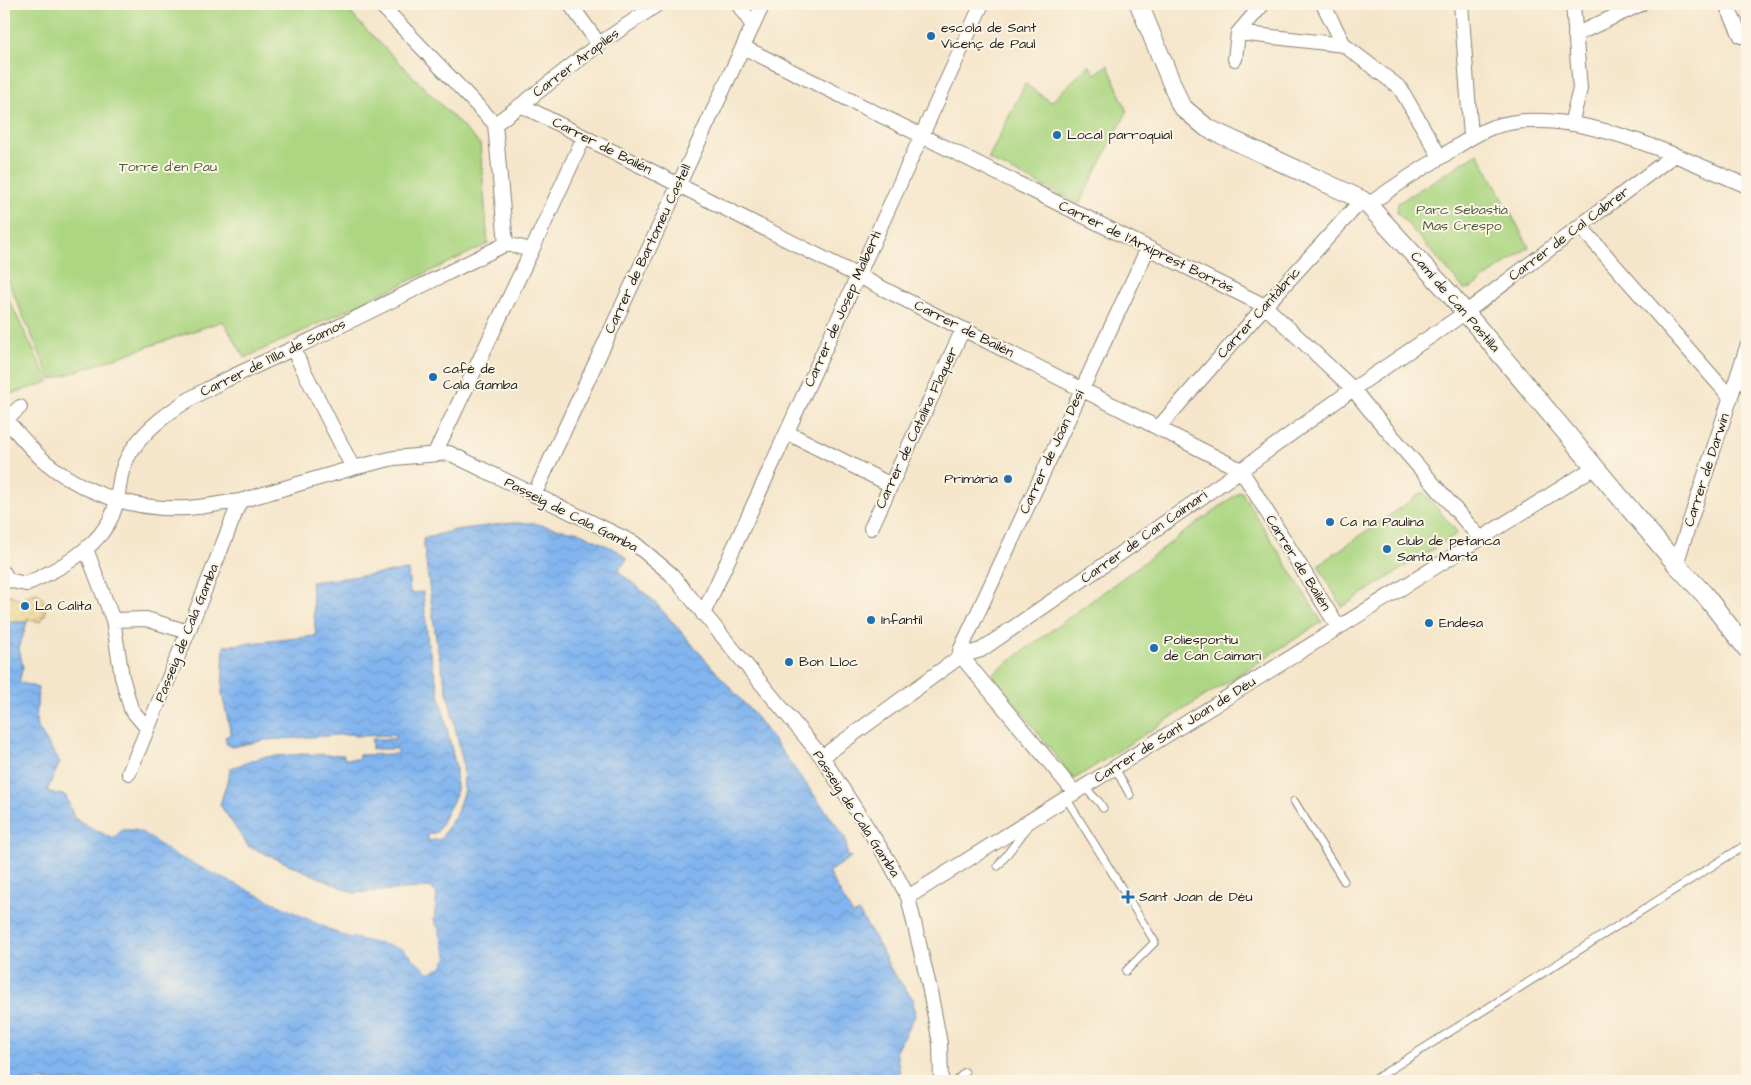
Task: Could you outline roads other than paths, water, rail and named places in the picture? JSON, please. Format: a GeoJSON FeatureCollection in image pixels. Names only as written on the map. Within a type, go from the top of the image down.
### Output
{"type":"FeatureCollection","features":[{"type":"Feature","properties":{"kind":"street"},"geometry":{"type":"LineString","coordinates":[[380,4],[495,124],[506,244],[532,250]]}},
{"type":"Feature","properties":{"kind":"street"},"geometry":{"type":"LineString","coordinates":[[570,4],[599,44]]}},
{"type":"Feature","properties":{"kind":"street","name":"Carrer Arapiles"},"geometry":{"type":"LineString","coordinates":[[495,124],[599,44],[658,4]]}},
{"type":"Feature","properties":{"kind":"street"},"geometry":{"type":"LineString","coordinates":[[738,4],[752,26]]}},
{"type":"Feature","properties":{"kind":"street","name":"Carrer de Bartomeu Castell"},"geometry":{"type":"LineString","coordinates":[[534,495],[763,4]]}},
{"type":"Feature","properties":{"kind":"street","name":"Carrer de Josep Malberti"},"geometry":{"type":"LineString","coordinates":[[703,614],[788,433],[857,275],[982,4]]}},
{"type":"Feature","properties":{"kind":"street","name":"Camí de Can Pastilla"},"geometry":{"type":"LineString","coordinates":[[1139,4],[1181,106],[1207,128],[1365,202],[1449,293],[1676,564],[1704,594],[1747,649]]}},
{"type":"Feature","properties":{"kind":"street"},"geometry":{"type":"LineString","coordinates":[[1235,59],[1238,33],[1263,4]]}},
{"type":"Feature","properties":{"kind":"street"},"geometry":{"type":"LineString","coordinates":[[1323,4],[1344,45],[1400,88],[1440,157]]}},
{"type":"Feature","properties":{"kind":"street"},"geometry":{"type":"LineString","coordinates":[[1461,4],[1472,137]]}},
{"type":"Feature","properties":{"kind":"street"},"geometry":{"type":"LineString","coordinates":[[1571,124],[1580,89],[1573,4]]}},
{"type":"Feature","properties":{"kind":"street"},"geometry":{"type":"LineString","coordinates":[[1575,34],[1641,4]]}},
{"type":"Feature","properties":{"kind":"street"},"geometry":{"type":"LineString","coordinates":[[1726,4],[1742,36]]}},
{"type":"Feature","properties":{"kind":"street"},"geometry":{"type":"LineString","coordinates":[[1238,33],[1344,45]]}},
{"type":"Feature","properties":{"kind":"street","name":"Carrer de l'Arxiprest Borràs"},"geometry":{"type":"LineString","coordinates":[[743,47],[1265,306],[1353,389],[1480,538]]}},
{"type":"Feature","properties":{"kind":"street","name":"Carrer de Bailén"},"geometry":{"type":"LineString","coordinates":[[521,105],[1241,470],[1338,628]]}},
{"type":"Feature","properties":{"kind":"street","name":"Carrer Cantàbric"},"geometry":{"type":"LineString","coordinates":[[1158,428],[1265,306],[1365,202],[1472,137],[1494,127],[1542,121],[1571,124],[1625,136],[1674,154],[1747,186]]}},
{"type":"Feature","properties":{"kind":"street"},"geometry":{"type":"LineString","coordinates":[[435,453],[584,137]]}},
{"type":"Feature","properties":{"kind":"street","name":"Carrer de Cal Cabrer"},"geometry":{"type":"LineString","coordinates":[[1465,313],[1674,154]]}},
{"type":"Feature","properties":{"kind":"street"},"geometry":{"type":"LineString","coordinates":[[1580,226],[1731,398]]}},
{"type":"Feature","properties":{"kind":"street","name":"Carrer de l'Illa de Samos"},"geometry":{"type":"LineString","coordinates":[[4,573],[8,580],[26,584],[56,569],[86,549],[107,526],[117,500],[122,473],[128,455],[159,420],[203,390],[293,349],[506,244]]}},
{"type":"Feature","properties":{"kind":"street","name":"Carrer de Joan Desí"},"geometry":{"type":"LineString","coordinates":[[961,656],[960,651],[1148,248]]}},
{"type":"Feature","properties":{"kind":"street","name":"Carrer de Can Caimari"},"geometry":{"type":"LineString","coordinates":[[822,758],[961,656],[981,650],[1241,470],[1353,389],[1465,313]]}},
{"type":"Feature","properties":{"kind":"street","name":"Carrer de Catalina Flaquer"},"geometry":{"type":"LineString","coordinates":[[871,528],[963,329]]}},
{"type":"Feature","properties":{"kind":"street","name":"Carrer de Darwin"},"geometry":{"type":"LineString","coordinates":[[1676,564],[1747,347]]}},
{"type":"Feature","properties":{"kind":"street"},"geometry":{"type":"LineString","coordinates":[[293,349],[353,468]]}},
{"type":"Feature","properties":{"kind":"street"},"geometry":{"type":"LineString","coordinates":[[20,407],[6,420],[42,459],[74,482],[117,500],[149,507],[186,508],[240,501]]}},
{"type":"Feature","properties":{"kind":"street"},"geometry":{"type":"LineString","coordinates":[[788,433],[891,485]]}},
{"type":"Feature","properties":{"kind":"street","name":"Passeig de Cala Gamba"},"geometry":{"type":"LineString","coordinates":[[129,773],[240,501],[394,458],[449,453],[634,543],[671,574],[822,758],[890,863],[908,897],[940,1043],[941,1081]]}},
{"type":"Feature","properties":{"kind":"street","name":"Carrer de Sant Joan de Déu"},"geometry":{"type":"LineString","coordinates":[[908,897],[1595,467]]}},
{"type":"Feature","properties":{"kind":"street"},"geometry":{"type":"LineString","coordinates":[[86,549],[113,620],[122,677],[130,709],[147,728]]}},
{"type":"Feature","properties":{"kind":"street"},"geometry":{"type":"LineString","coordinates":[[113,620],[146,619],[188,632]]}},
{"type":"Feature","properties":{"kind":"street"},"geometry":{"type":"LineString","coordinates":[[961,656],[1075,793]]}},
{"type":"Feature","properties":{"kind":"lane"},"geometry":{"type":"LineString","coordinates":[[1115,768],[1130,795]]}},
{"type":"Feature","properties":{"kind":"lane"},"geometry":{"type":"LineString","coordinates":[[1075,793],[1099,802],[1103,808]]}},
{"type":"Feature","properties":{"kind":"lane"},"geometry":{"type":"LineString","coordinates":[[1075,793],[1155,942],[1126,970]]}},
{"type":"Feature","properties":{"kind":"lane"},"geometry":{"type":"LineString","coordinates":[[1294,801],[1344,881]]}},
{"type":"Feature","properties":{"kind":"lane"},"geometry":{"type":"LineString","coordinates":[[998,866],[1035,818]]}},
{"type":"Feature","properties":{"kind":"lane"},"geometry":{"type":"LineString","coordinates":[[1372,1081],[1747,844]]}},
{"type":"Feature","properties":{"kind":"lane"},"geometry":{"type":"LineString","coordinates":[[956,1081],[965,1072]]}},
{"type":"Feature","properties":{"kind":"water"},"geometry":{"type":"Polygon","coordinates":[[[511,523],[533,523],[576,531],[618,551],[627,559],[618,571],[653,600],[757,718],[843,834],[846,840],[847,855],[851,857],[828,872],[853,915],[859,912],[890,968],[913,999],[915,1016],[896,1050],[901,1081],[4,1081],[4,661],[9,642],[9,632],[5,622],[27,622],[19,649],[23,667],[19,682],[38,688],[36,725],[60,762],[47,791],[66,796],[74,818],[113,839],[122,830],[136,830],[144,833],[172,853],[342,935],[402,948],[429,972],[441,967],[447,957],[434,920],[437,894],[430,887],[354,893],[248,846],[220,805],[231,768],[263,757],[303,754],[344,755],[344,759],[358,759],[359,755],[397,754],[397,749],[372,749],[372,739],[395,739],[395,735],[354,736],[354,734],[265,740],[232,747],[227,745],[225,737],[231,734],[222,694],[224,646],[316,636],[311,582],[408,570],[410,593],[423,592],[428,644],[456,768],[456,795],[437,832],[428,835],[428,841],[441,839],[457,812],[464,790],[463,763],[437,646],[423,539],[454,530],[511,523]]]}},
{"type":"Feature","properties":{"kind":"place","name":"escola de Sant Vicenç de Paul"},"geometry":{"type":"Point","coordinates":[931,36]}},
{"type":"Feature","properties":{"kind":"place","name":"Local parroquial"},"geometry":{"type":"Point","coordinates":[1057,135]}},
{"type":"Feature","properties":{"kind":"place","name":"cafè de Cala Gamba"},"geometry":{"type":"Point","coordinates":[433,377]}},
{"type":"Feature","properties":{"kind":"place","name":"Primària"},"geometry":{"type":"Point","coordinates":[1008,479]}},
{"type":"Feature","properties":{"kind":"place","name":"Ca na Paulina"},"geometry":{"type":"Point","coordinates":[1330,522]}},
{"type":"Feature","properties":{"kind":"place","name":"club de petanca Santa Marta"},"geometry":{"type":"Point","coordinates":[1387,549]}},
{"type":"Feature","properties":{"kind":"place","name":"La Calita"},"geometry":{"type":"Point","coordinates":[25,606]}},
{"type":"Feature","properties":{"kind":"place","name":"Infantil"},"geometry":{"type":"Point","coordinates":[871,620]}},
{"type":"Feature","properties":{"kind":"place","name":"Endesa"},"geometry":{"type":"Point","coordinates":[1429,623]}},
{"type":"Feature","properties":{"kind":"place","name":"Poliesportiu de Can Caimari"},"geometry":{"type":"Point","coordinates":[1154,648]}},
{"type":"Feature","properties":{"kind":"place","name":"Bon Lloc"},"geometry":{"type":"Point","coordinates":[789,662]}},
{"type":"Feature","properties":{"kind":"place","name":"Sant Joan de Déu"},"geometry":{"type":"Point","coordinates":[1128,897]}},
{"type":"Feature","properties":{"kind":"park label","name":"Torre d'en Pau"},"geometry":{"type":"Point","coordinates":[168,167]}},
{"type":"Feature","properties":{"kind":"park label","name":"Parc Sebastià Mas Crespo"},"geometry":{"type":"Point","coordinates":[1462,218]}}]}
